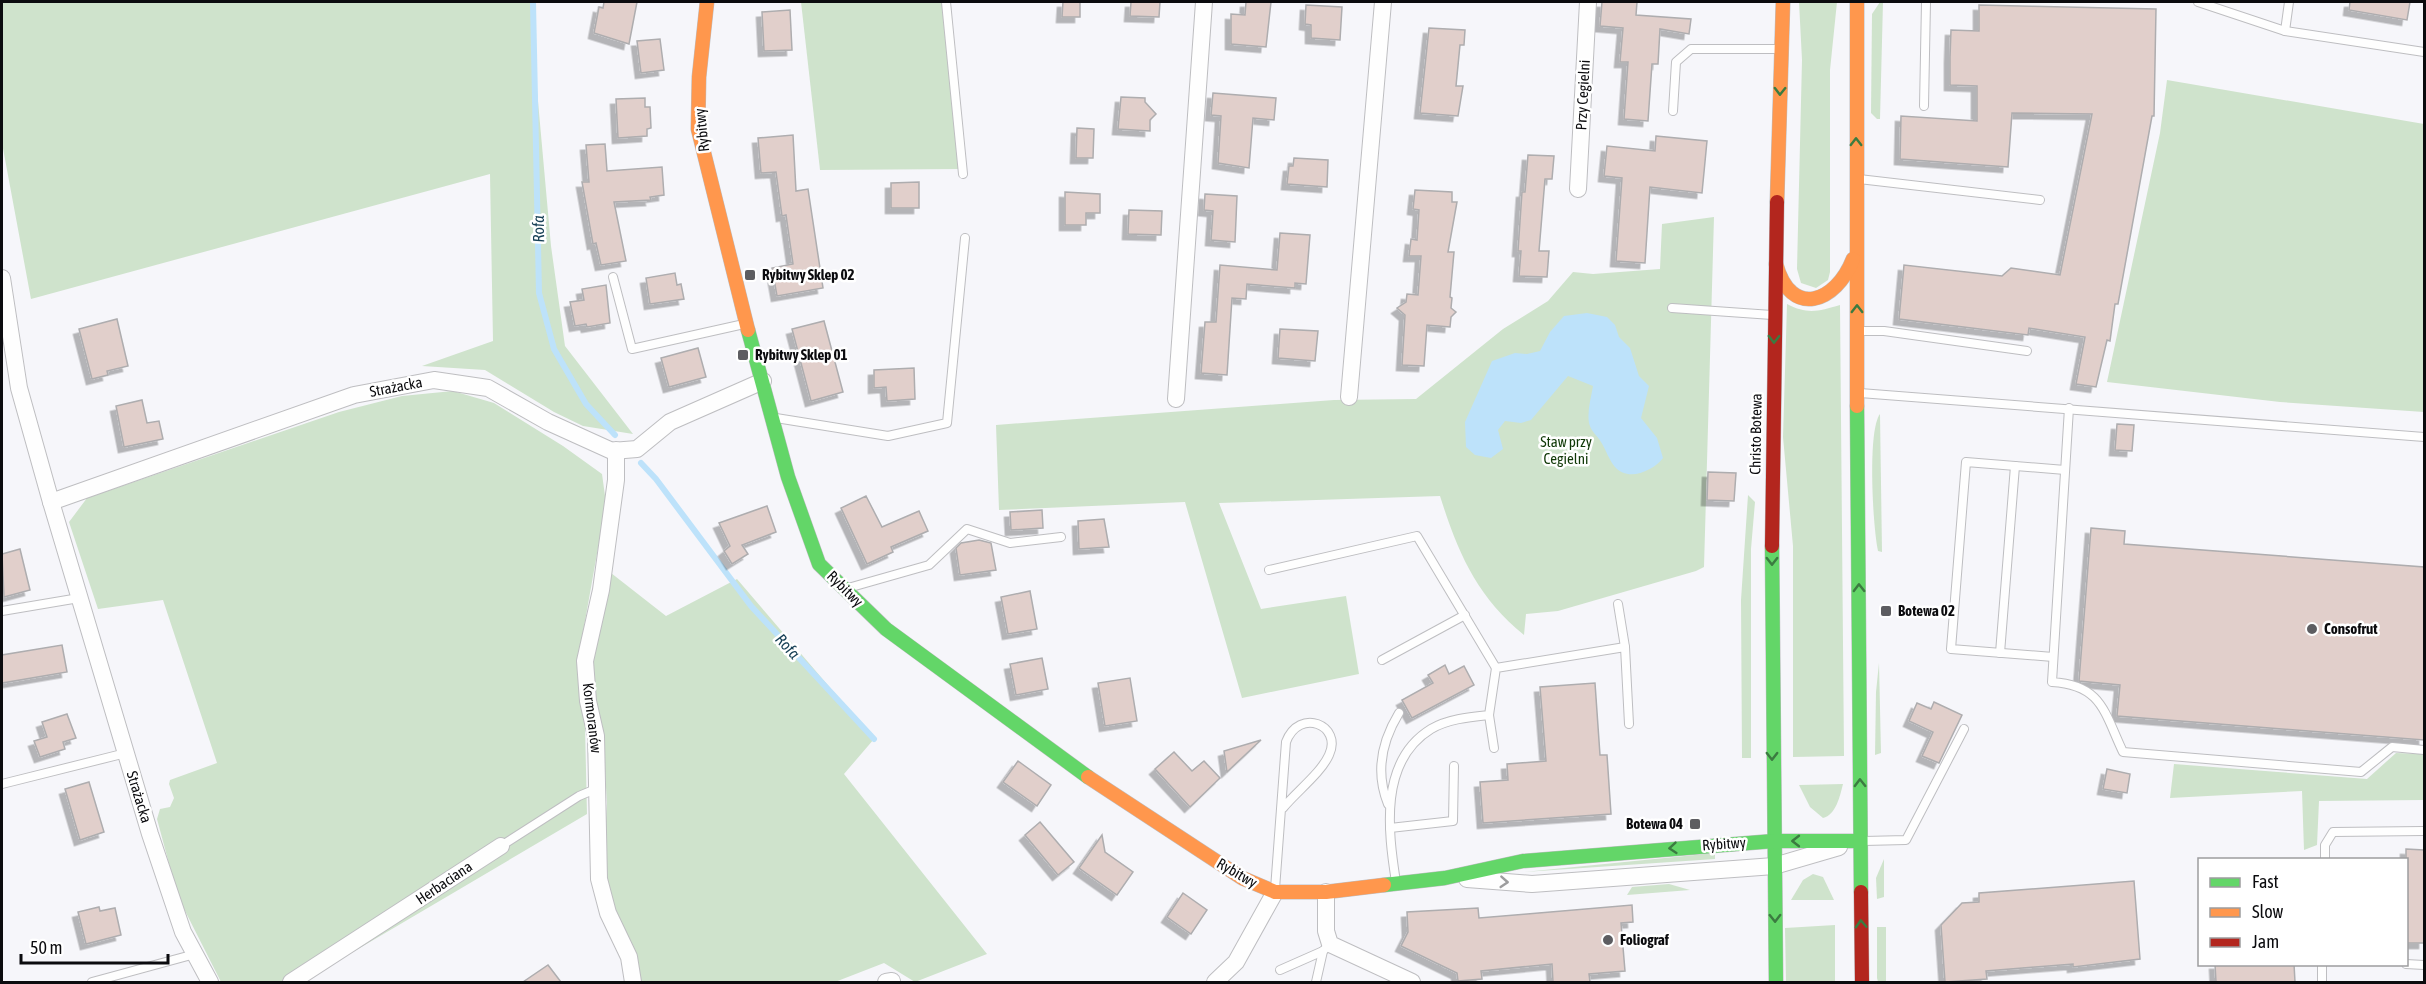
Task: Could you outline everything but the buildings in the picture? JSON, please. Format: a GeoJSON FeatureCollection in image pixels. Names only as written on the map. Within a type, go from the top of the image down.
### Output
{"type":"FeatureCollection","features":[{"type":"Feature","properties":{"kind":"main road","name":"Rybitwy"},"geometry":{"type":"LineString","coordinates":[[707,2],[699,77],[699,129],[720,229],[788,477],[819,564],[886,630],[1119,799],[1242,878],[1275,892],[1326,892],[1445,878],[1523,861],[1773,841],[1860,841]]}},
{"type":"Feature","properties":{"kind":"main road","name":"Christo Botewa"},"geometry":{"type":"LineString","coordinates":[[1774,866],[1772,436],[1783,2]]}},
{"type":"Feature","properties":{"kind":"main road"},"geometry":{"type":"LineString","coordinates":[[1857,2],[1856,243],[1862,982]]}},
{"type":"Feature","properties":{"kind":"main road"},"geometry":{"type":"LineString","coordinates":[[1776,259],[1779,278],[1790,291],[1806,298],[1823,297],[1838,289],[1847,278],[1856,243]]}},
{"type":"Feature","properties":{"kind":"main road"},"geometry":{"type":"LineString","coordinates":[[1774,866],[1776,982]]}},
{"type":"Feature","properties":{"kind":"street"},"geometry":{"type":"LineString","coordinates":[[1176,399],[1204,2]]}},
{"type":"Feature","properties":{"kind":"street"},"geometry":{"type":"LineString","coordinates":[[1349,397],[1383,2]]}},
{"type":"Feature","properties":{"kind":"street","name":"Przy Cegielni"},"geometry":{"type":"LineString","coordinates":[[1578,189],[1588,2]]}},
{"type":"Feature","properties":{"kind":"street","name":"Strażacka"},"geometry":{"type":"LineString","coordinates":[[2,278],[19,388],[79,598],[183,932],[210,982]]}},
{"type":"Feature","properties":{"kind":"street","name":"Strażacka"},"geometry":{"type":"LineString","coordinates":[[51,502],[354,395],[434,380],[488,388],[548,422],[616,450]]}},
{"type":"Feature","properties":{"kind":"street"},"geometry":{"type":"LineString","coordinates":[[616,450],[637,449],[670,422],[763,381]]}},
{"type":"Feature","properties":{"kind":"street","name":"Kormoranów"},"geometry":{"type":"LineString","coordinates":[[616,450],[616,480],[602,579],[585,661],[588,701],[596,736],[599,879],[608,913],[629,957],[633,982]]}},
{"type":"Feature","properties":{"kind":"street","name":"Rybitwy"},"geometry":{"type":"LineString","coordinates":[[1445,878],[1532,884],[1774,866],[1860,841]]}},
{"type":"Feature","properties":{"kind":"street","name":"Herbaciana"},"geometry":{"type":"LineString","coordinates":[[291,982],[501,846]]}},
{"type":"Feature","properties":{"kind":"street"},"geometry":{"type":"LineString","coordinates":[[1215,982],[1236,962],[1275,892]]}},
{"type":"Feature","properties":{"kind":"street"},"geometry":{"type":"LineString","coordinates":[[1326,892],[1326,947],[1412,982]]}},
{"type":"Feature","properties":{"kind":"lane"},"geometry":{"type":"LineString","coordinates":[[946,2],[963,174]]}},
{"type":"Feature","properties":{"kind":"lane"},"geometry":{"type":"LineString","coordinates":[[1924,106],[1926,2]]}},
{"type":"Feature","properties":{"kind":"lane"},"geometry":{"type":"LineString","coordinates":[[2198,2],[2285,31],[2424,52]]}},
{"type":"Feature","properties":{"kind":"lane"},"geometry":{"type":"LineString","coordinates":[[2285,31],[2289,2]]}},
{"type":"Feature","properties":{"kind":"lane"},"geometry":{"type":"LineString","coordinates":[[1673,111],[1676,62],[1691,49],[1782,49]]}},
{"type":"Feature","properties":{"kind":"lane"},"geometry":{"type":"LineString","coordinates":[[1856,178],[2040,200]]}},
{"type":"Feature","properties":{"kind":"lane"},"geometry":{"type":"LineString","coordinates":[[772,418],[888,436],[947,423],[965,238]]}},
{"type":"Feature","properties":{"kind":"lane"},"geometry":{"type":"LineString","coordinates":[[613,277],[632,350],[747,323]]}},
{"type":"Feature","properties":{"kind":"lane"},"geometry":{"type":"LineString","coordinates":[[1672,308],[1775,315]]}},
{"type":"Feature","properties":{"kind":"lane"},"geometry":{"type":"LineString","coordinates":[[1857,331],[1884,331],[2027,351]]}},
{"type":"Feature","properties":{"kind":"lane"},"geometry":{"type":"LineString","coordinates":[[1857,393],[2424,437]]}},
{"type":"Feature","properties":{"kind":"lane"},"geometry":{"type":"LineString","coordinates":[[2069,408],[2052,682],[2070,683],[2091,692],[2100,704],[2123,752],[2361,772],[2392,747],[2424,750]]}},
{"type":"Feature","properties":{"kind":"lane"},"geometry":{"type":"LineString","coordinates":[[2053,657],[1951,649],[1966,462],[2065,470]]}},
{"type":"Feature","properties":{"kind":"lane"},"geometry":{"type":"LineString","coordinates":[[2000,653],[2015,466]]}},
{"type":"Feature","properties":{"kind":"lane"},"geometry":{"type":"LineString","coordinates":[[844,589],[929,565],[967,529],[1010,543],[1061,537]]}},
{"type":"Feature","properties":{"kind":"lane"},"geometry":{"type":"LineString","coordinates":[[1269,570],[1418,536],[1496,668],[1489,715],[1494,748]]}},
{"type":"Feature","properties":{"kind":"lane"},"geometry":{"type":"LineString","coordinates":[[2,611],[79,598]]}},
{"type":"Feature","properties":{"kind":"lane"},"geometry":{"type":"LineString","coordinates":[[1618,604],[1625,647],[1629,724]]}},
{"type":"Feature","properties":{"kind":"lane"},"geometry":{"type":"LineString","coordinates":[[1382,660],[1465,615]]}},
{"type":"Feature","properties":{"kind":"lane"},"geometry":{"type":"LineString","coordinates":[[1496,668],[1625,647]]}},
{"type":"Feature","properties":{"kind":"lane"},"geometry":{"type":"LineString","coordinates":[[1396,883],[1388,804],[1382,790],[1382,760],[1390,728],[1399,713]]}},
{"type":"Feature","properties":{"kind":"lane"},"geometry":{"type":"LineString","coordinates":[[1388,804],[1406,752],[1431,729],[1458,719],[1489,715]]}},
{"type":"Feature","properties":{"kind":"lane"},"geometry":{"type":"LineString","coordinates":[[1275,892],[1283,808],[1284,749],[1288,736],[1301,723],[1318,724],[1328,731],[1330,737],[1328,757],[1283,808]]}},
{"type":"Feature","properties":{"kind":"lane"},"geometry":{"type":"LineString","coordinates":[[1860,841],[1906,840],[1964,729]]}},
{"type":"Feature","properties":{"kind":"lane"},"geometry":{"type":"LineString","coordinates":[[2,784],[126,753]]}},
{"type":"Feature","properties":{"kind":"lane"},"geometry":{"type":"LineString","coordinates":[[1390,828],[1453,821],[1454,766]]}},
{"type":"Feature","properties":{"kind":"lane","name":"Herbaciana"},"geometry":{"type":"LineString","coordinates":[[501,846],[598,788]]}},
{"type":"Feature","properties":{"kind":"lane"},"geometry":{"type":"LineString","coordinates":[[2325,858],[2325,845],[2333,832],[2424,831]]}},
{"type":"Feature","properties":{"kind":"lane"},"geometry":{"type":"LineString","coordinates":[[1280,970],[1326,947]]}},
{"type":"Feature","properties":{"kind":"lane"},"geometry":{"type":"LineString","coordinates":[[1316,982],[1326,947]]}},
{"type":"Feature","properties":{"kind":"lane"},"geometry":{"type":"LineString","coordinates":[[92,982],[195,954]]}},
{"type":"Feature","properties":{"kind":"lane"},"geometry":{"type":"LineString","coordinates":[[2408,964],[2424,964]]}},
{"type":"Feature","properties":{"kind":"lane"},"geometry":{"type":"LineString","coordinates":[[2322,966],[2322,982]]}},
{"type":"Feature","properties":{"kind":"green space"},"geometry":{"type":"Polygon","coordinates":[[[2,2],[534,2],[535,68],[551,246],[565,346],[633,434],[583,426],[554,412],[485,370],[422,366],[493,341],[490,174],[31,299],[2,143],[2,2]]]}},
{"type":"Feature","properties":{"kind":"green space"},"geometry":{"type":"Polygon","coordinates":[[[801,2],[944,2],[960,169],[820,170],[801,2]]]}},
{"type":"Feature","properties":{"kind":"green space"},"geometry":{"type":"Polygon","coordinates":[[[1799,2],[1837,2],[1830,70],[1830,272],[1828,280],[1816,288],[1801,283],[1797,269],[1802,60],[1799,2]]]}},
{"type":"Feature","properties":{"kind":"green space"},"geometry":{"type":"Polygon","coordinates":[[[1880,2],[1883,2],[1880,119],[1877,119],[1871,113],[1872,14],[1880,2]]]}},
{"type":"Feature","properties":{"kind":"green space"},"geometry":{"type":"Polygon","coordinates":[[[2167,80],[2424,124],[2424,412],[2280,402],[2107,382],[2160,133],[2167,80]]]}},
{"type":"Feature","properties":{"kind":"green space","name":"Staw przy Cegielni"},"geometry":{"type":"Polygon","coordinates":[[[1714,217],[1704,567],[1696,571],[1558,611],[1526,614],[1524,635],[1494,605],[1471,573],[1454,536],[1440,496],[1219,503],[1261,609],[1346,596],[1359,674],[1242,698],[1185,502],[999,510],[996,425],[1334,400],[1416,399],[1503,329],[1548,301],[1573,272],[1593,274],[1660,269],[1662,224],[1714,217]]]}},
{"type":"Feature","properties":{"kind":"green space"},"geometry":{"type":"Polygon","coordinates":[[[1787,304],[1807,311],[1840,305],[1844,756],[1793,757],[1793,546],[1783,437],[1787,304]]]}},
{"type":"Feature","properties":{"kind":"green space"},"geometry":{"type":"Polygon","coordinates":[[[453,391],[494,403],[563,446],[602,474],[606,503],[577,666],[585,726],[587,814],[302,982],[221,982],[178,897],[157,819],[160,809],[170,807],[174,798],[169,784],[170,780],[217,763],[163,600],[98,609],[69,522],[87,498],[339,412],[402,396],[453,391]]]}},
{"type":"Feature","properties":{"kind":"green space"},"geometry":{"type":"Polygon","coordinates":[[[1880,414],[1882,552],[1878,551],[1876,539],[1872,481],[1874,439],[1880,414]]]}},
{"type":"Feature","properties":{"kind":"green space"},"geometry":{"type":"Polygon","coordinates":[[[1748,495],[1755,502],[1751,549],[1751,758],[1742,758],[1741,600],[1748,495]]]}},
{"type":"Feature","properties":{"kind":"green space"},"geometry":{"type":"Polygon","coordinates":[[[611,573],[666,616],[737,579],[874,739],[844,774],[987,954],[915,982],[884,963],[835,982],[638,982],[603,874],[607,803],[603,738],[593,704],[590,659],[611,573]]]}},
{"type":"Feature","properties":{"kind":"green space"},"geometry":{"type":"Polygon","coordinates":[[[1879,663],[1881,753],[1875,755],[1876,692],[1879,663]]]}},
{"type":"Feature","properties":{"kind":"green space"},"geometry":{"type":"Polygon","coordinates":[[[2396,753],[2424,754],[2424,800],[2319,801],[2317,845],[2304,850],[2302,791],[2170,798],[2174,764],[2367,779],[2396,753]]]}},
{"type":"Feature","properties":{"kind":"green space"},"geometry":{"type":"Polygon","coordinates":[[[1843,784],[1834,809],[1823,818],[1810,807],[1799,785],[1843,784]]]}},
{"type":"Feature","properties":{"kind":"green space"},"geometry":{"type":"Polygon","coordinates":[[[1715,853],[1715,859],[1523,872],[1715,853]]]}},
{"type":"Feature","properties":{"kind":"green space"},"geometry":{"type":"Polygon","coordinates":[[[1884,859],[1884,897],[1877,899],[1876,878],[1884,859]]]}},
{"type":"Feature","properties":{"kind":"green space"},"geometry":{"type":"Polygon","coordinates":[[[1813,874],[1823,877],[1834,900],[1791,900],[1803,880],[1813,874]]]}},
{"type":"Feature","properties":{"kind":"green space"},"geometry":{"type":"Polygon","coordinates":[[[1669,884],[1690,890],[1627,895],[1632,887],[1669,884]]]}},
{"type":"Feature","properties":{"kind":"green space"},"geometry":{"type":"Polygon","coordinates":[[[1835,925],[1835,982],[1786,982],[1785,928],[1835,925]]]}},
{"type":"Feature","properties":{"kind":"green space"},"geometry":{"type":"Polygon","coordinates":[[[1877,927],[1886,927],[1886,982],[1878,982],[1877,978],[1877,927]]]}},
{"type":"Feature","properties":{"kind":"water"},"geometry":{"type":"Polygon","coordinates":[[[1587,313],[1607,317],[1615,325],[1619,337],[1630,348],[1639,376],[1649,386],[1641,418],[1657,438],[1663,458],[1647,471],[1640,473],[1627,474],[1615,467],[1589,423],[1593,386],[1568,376],[1531,420],[1521,423],[1505,421],[1498,430],[1503,449],[1491,458],[1475,455],[1466,447],[1465,422],[1492,361],[1515,353],[1527,354],[1540,351],[1550,332],[1564,316],[1587,313]]]}},
{"type":"Feature","properties":{"kind":"waterway","name":"Rofa"},"geometry":{"type":"LineString","coordinates":[[533,2],[539,293],[554,349],[586,404],[615,435]]}},
{"type":"Feature","properties":{"kind":"waterway","name":"Rofa"},"geometry":{"type":"LineString","coordinates":[[641,463],[656,479],[751,606],[874,739]]}},
{"type":"Feature","properties":{"kind":"traffic: fast"},"geometry":{"type":"LineString","coordinates":[[748,330],[788,477],[819,564],[886,629],[1088,777]]}},
{"type":"Feature","properties":{"kind":"traffic: fast"},"geometry":{"type":"LineString","coordinates":[[1857,406],[1861,892]]}},
{"type":"Feature","properties":{"kind":"traffic: fast"},"geometry":{"type":"LineString","coordinates":[[1772,546],[1776,982]]}},
{"type":"Feature","properties":{"kind":"traffic: fast"},"geometry":{"type":"LineString","coordinates":[[1384,885],[1445,878],[1523,861],[1774,841],[1860,841]]}},
{"type":"Feature","properties":{"kind":"traffic: slow"},"geometry":{"type":"LineString","coordinates":[[707,2],[699,77],[698,129],[748,330]]}},
{"type":"Feature","properties":{"kind":"traffic: slow"},"geometry":{"type":"LineString","coordinates":[[1777,202],[1783,2]]}},
{"type":"Feature","properties":{"kind":"traffic: slow"},"geometry":{"type":"LineString","coordinates":[[1857,2],[1857,406]]}},
{"type":"Feature","properties":{"kind":"traffic: slow"},"geometry":{"type":"LineString","coordinates":[[1776,264],[1783,281],[1792,293],[1802,298],[1814,299],[1836,286],[1853,259]]}},
{"type":"Feature","properties":{"kind":"traffic: slow"},"geometry":{"type":"LineString","coordinates":[[1088,777],[1242,878],[1275,892],[1326,892],[1384,885]]}},
{"type":"Feature","properties":{"kind":"traffic: jam"},"geometry":{"type":"LineString","coordinates":[[1772,546],[1777,202]]}},
{"type":"Feature","properties":{"kind":"traffic: jam"},"geometry":{"type":"LineString","coordinates":[[1861,892],[1862,982]]}},
{"type":"Feature","properties":{"kind":"place","name":"Rybitwy Sklep 02"},"geometry":{"type":"Point","coordinates":[750,275]}},
{"type":"Feature","properties":{"kind":"place","name":"Rybitwy Sklep 01"},"geometry":{"type":"Point","coordinates":[743,355]}},
{"type":"Feature","properties":{"kind":"place","name":"Botewa 02"},"geometry":{"type":"Point","coordinates":[1886,611]}},
{"type":"Feature","properties":{"kind":"place","name":"Consofrut"},"geometry":{"type":"Point","coordinates":[2312,629]}},
{"type":"Feature","properties":{"kind":"place","name":"Botewa 04"},"geometry":{"type":"Point","coordinates":[1695,824]}},
{"type":"Feature","properties":{"kind":"place","name":"Foliograf"},"geometry":{"type":"Point","coordinates":[1608,940]}}]}
